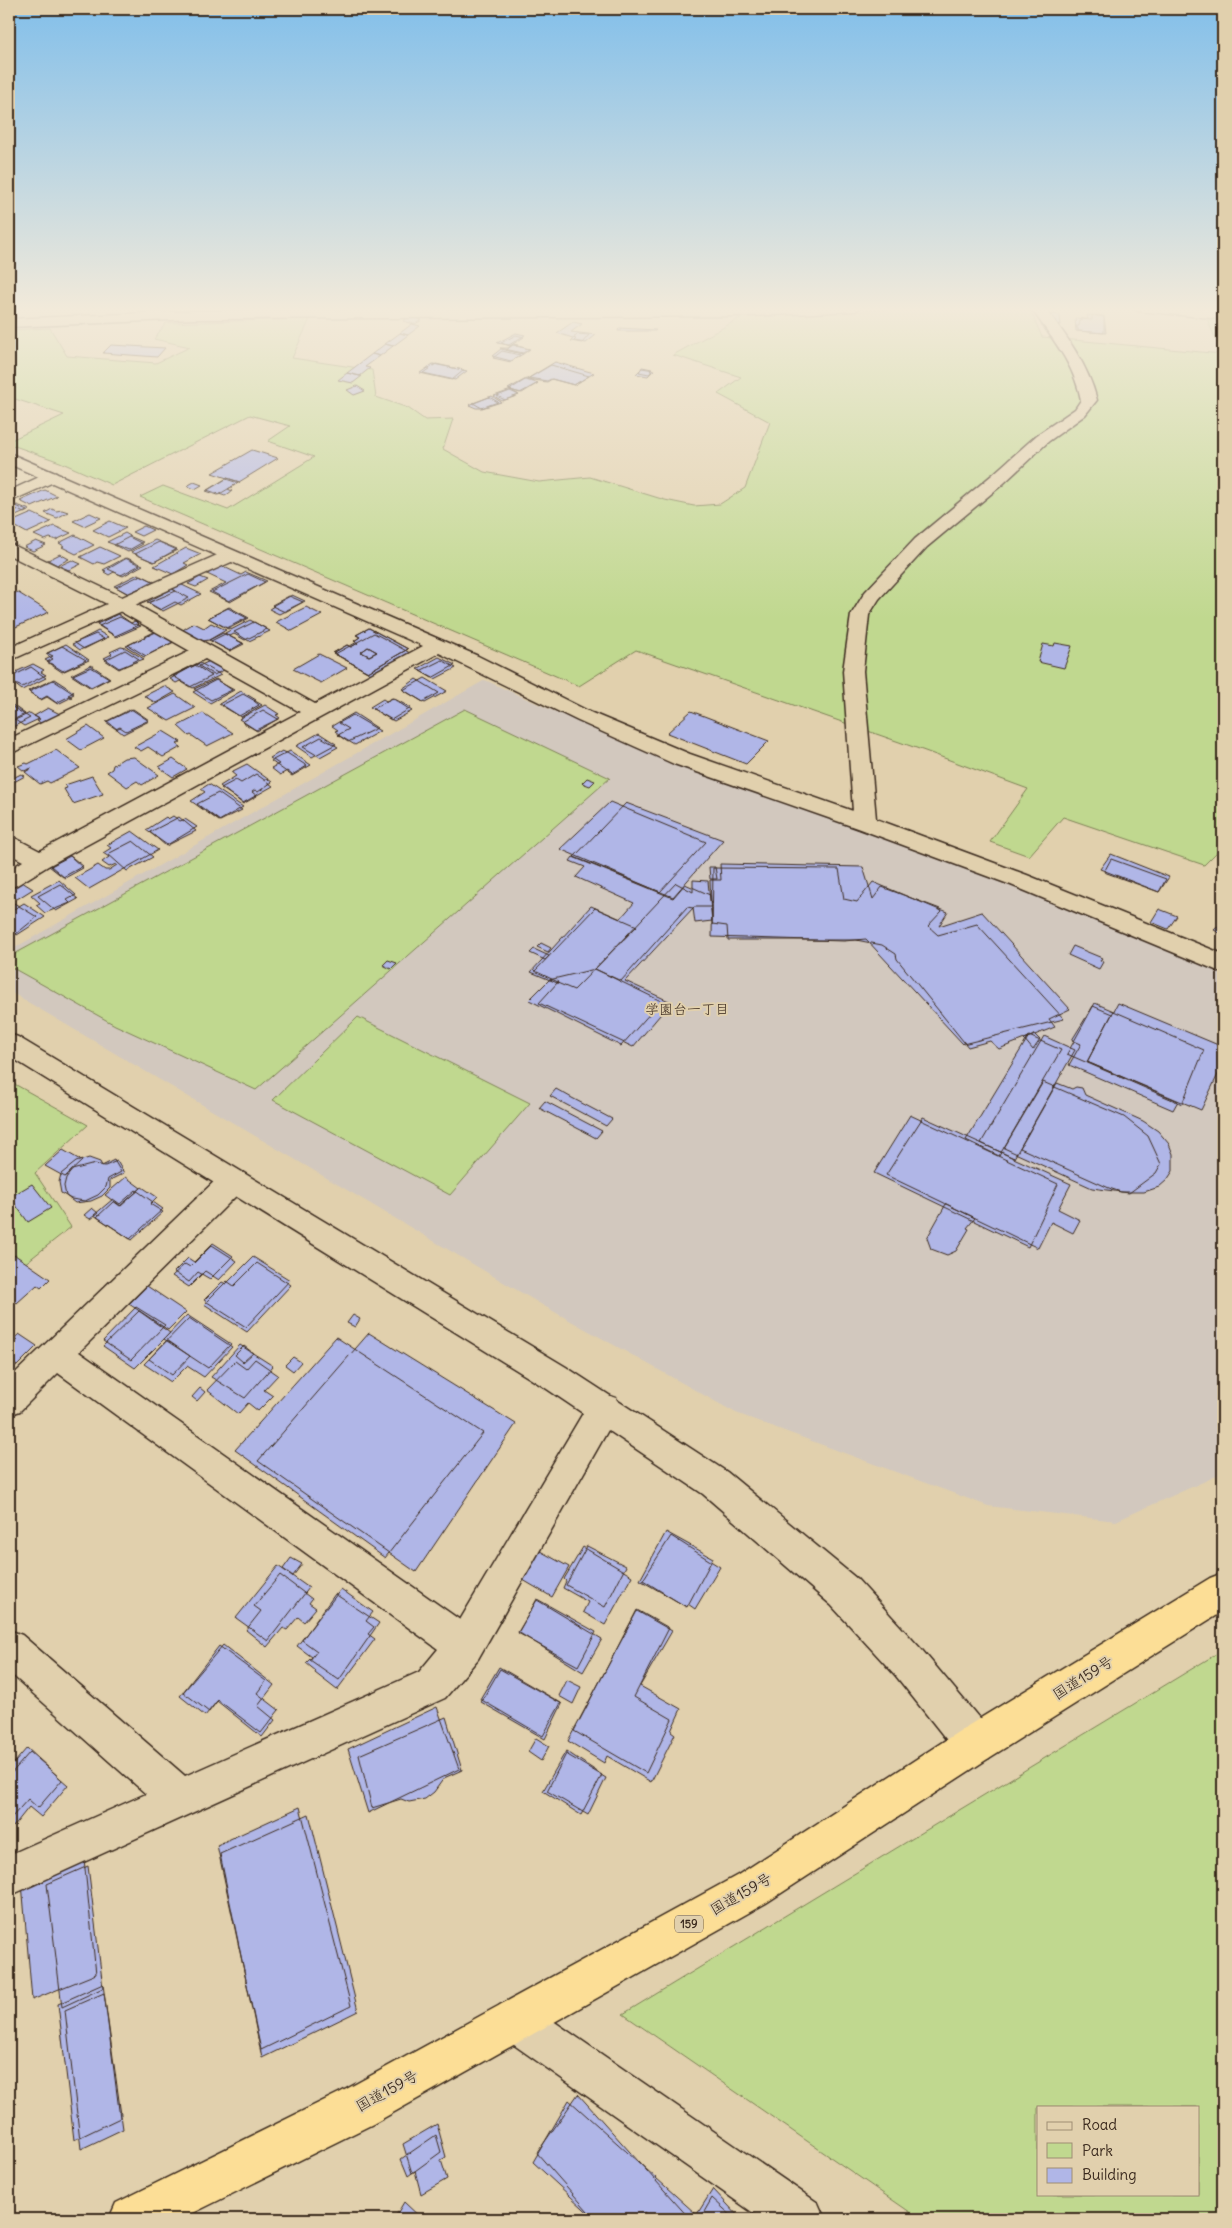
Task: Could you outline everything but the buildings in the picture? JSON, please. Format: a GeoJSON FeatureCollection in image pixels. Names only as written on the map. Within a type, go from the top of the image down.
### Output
{"type":"FeatureCollection","features":[{"type":"Feature","properties":{"kind":"highway","name":"国道159号"},"geometry":{"type":"LineString","coordinates":[[132,2219],[357,2108],[752,1889],[975,1744],[1223,1591]]}},
{"type":"Feature","properties":{"kind":"street"},"geometry":{"type":"LineString","coordinates":[[865,822],[853,671],[860,615],[872,596],[921,544],[1043,438],[1081,411]]}},
{"type":"Feature","properties":{"kind":"street"},"geometry":{"type":"LineString","coordinates":[[9,458],[471,660],[585,718],[682,759],[865,822],[1019,880],[1223,964]]}},
{"type":"Feature","properties":{"kind":"street"},"geometry":{"type":"LineString","coordinates":[[9,497],[50,477]]}},
{"type":"Feature","properties":{"kind":"street"},"geometry":{"type":"LineString","coordinates":[[9,548],[121,604],[317,713]]}},
{"type":"Feature","properties":{"kind":"street"},"geometry":{"type":"LineString","coordinates":[[9,655],[230,556]]}},
{"type":"Feature","properties":{"kind":"street"},"geometry":{"type":"LineString","coordinates":[[9,880],[40,861],[438,646]]}},
{"type":"Feature","properties":{"kind":"street"},"geometry":{"type":"LineString","coordinates":[[9,747],[205,651]]}},
{"type":"Feature","properties":{"kind":"street"},"geometry":{"type":"LineString","coordinates":[[9,844],[40,861]]}},
{"type":"Feature","properties":{"kind":"street"},"geometry":{"type":"LineString","coordinates":[[9,1044],[522,1356],[715,1483],[844,1592],[909,1664],[975,1744]]}},
{"type":"Feature","properties":{"kind":"street"},"geometry":{"type":"LineString","coordinates":[[9,1400],[233,1181]]}},
{"type":"Feature","properties":{"kind":"street"},"geometry":{"type":"LineString","coordinates":[[56,1354],[466,1646]]}},
{"type":"Feature","properties":{"kind":"street"},"geometry":{"type":"LineString","coordinates":[[9,1876],[432,1685],[466,1646],[604,1409]]}},
{"type":"Feature","properties":{"kind":"street"},"geometry":{"type":"LineString","coordinates":[[9,1648],[181,1799]]}},
{"type":"Feature","properties":{"kind":"street"},"geometry":{"type":"LineString","coordinates":[[515,2020],[802,2219]]}},
{"type":"Feature","properties":{"kind":"shaded area"},"geometry":{"type":"Polygon","coordinates":[[[485,680],[670,763],[895,840],[1223,972],[1223,1473],[1116,1521],[988,1506],[736,1413],[544,1306],[9,991],[9,951],[485,680]]]}},
{"type":"Feature","properties":{"kind":"green space"},"geometry":{"type":"Polygon","coordinates":[[[52,411],[412,411],[425,420],[453,419],[443,449],[484,472],[539,482],[590,477],[665,500],[694,506],[720,504],[745,488],[770,422],[750,411],[1223,411],[1223,846],[1204,865],[1063,817],[1029,856],[990,842],[1028,789],[636,650],[579,686],[140,497],[163,486],[228,510],[314,457],[268,441],[290,426],[250,415],[112,485],[60,462],[9,444],[9,441],[64,415],[52,411]]]}},
{"type":"Feature","properties":{"kind":"green space"},"geometry":{"type":"Polygon","coordinates":[[[465,709],[610,778],[256,1090],[115,1025],[9,966],[9,957],[465,709]]]}},
{"type":"Feature","properties":{"kind":"green space"},"geometry":{"type":"Polygon","coordinates":[[[358,1017],[530,1103],[450,1195],[273,1100],[358,1017]]]}},
{"type":"Feature","properties":{"kind":"green space"},"geometry":{"type":"Polygon","coordinates":[[[9,1081],[88,1125],[35,1173],[71,1227],[9,1276],[9,1081]]]}},
{"type":"Feature","properties":{"kind":"green space"},"geometry":{"type":"Polygon","coordinates":[[[1223,1650],[1223,2219],[920,2219],[623,2014],[1223,1650]]]}},
{"type":"Feature","properties":{"kind":"district","name":"学園台一丁目"},"geometry":{"type":"Point","coordinates":[687,1009]}}]}
